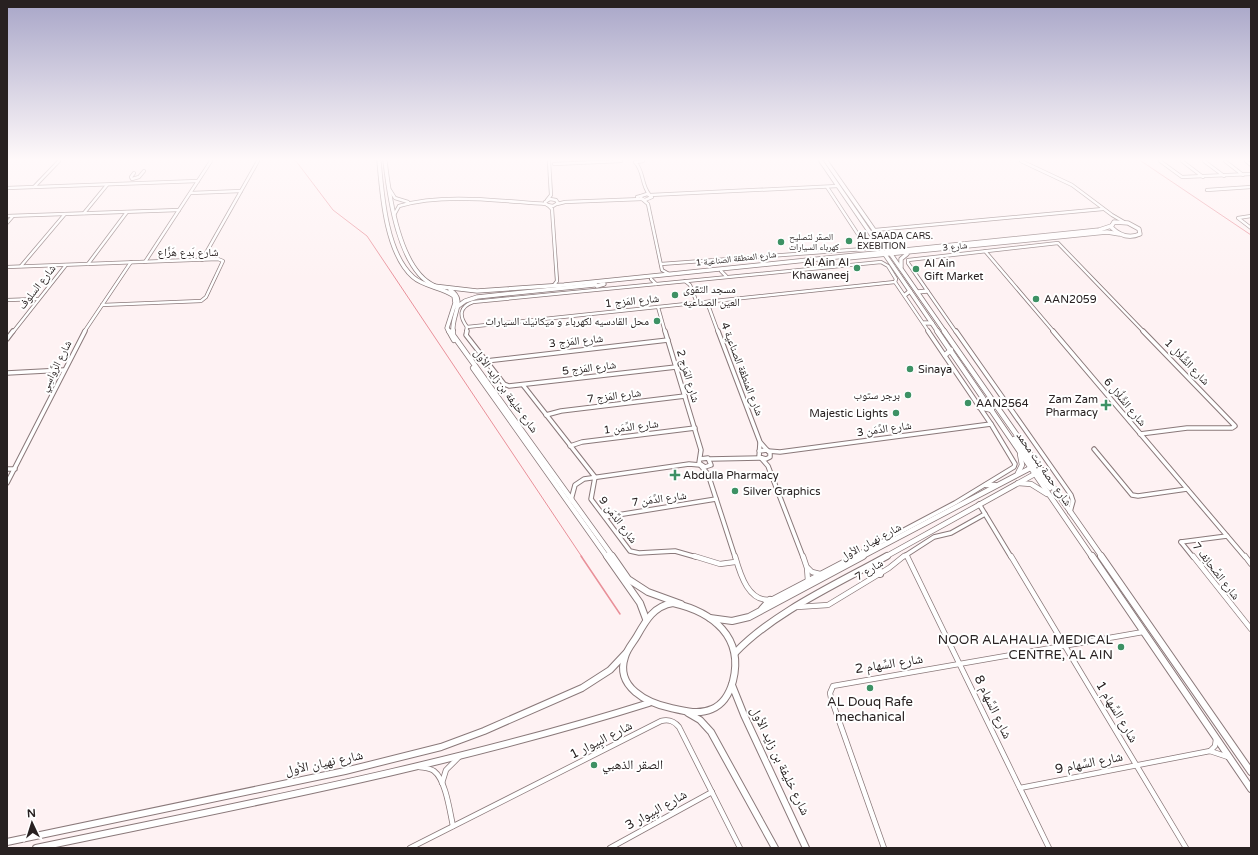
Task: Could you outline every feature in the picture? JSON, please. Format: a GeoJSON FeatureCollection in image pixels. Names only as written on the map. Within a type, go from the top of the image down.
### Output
{"type":"FeatureCollection","features":[{"type":"Feature","properties":{"kind":"main road","name":"شارع خليفة بن زايد الأول"},"geometry":{"type":"LineString","coordinates":[[384,201],[385,212],[397,249],[405,267],[412,277],[427,286],[454,296],[455,303],[447,326],[449,334],[624,581],[637,597],[646,618]]}},
{"type":"Feature","properties":{"kind":"main road"},"geometry":{"type":"LineString","coordinates":[[390,201],[393,218],[407,259],[403,259],[397,249]]}},
{"type":"Feature","properties":{"kind":"main road","name":"شارع حصة بنت محمد"},"geometry":{"type":"LineString","coordinates":[[848,201],[1018,449],[1034,466]]}},
{"type":"Feature","properties":{"kind":"main road","name":"شارع حصة بنت محمد"},"geometry":{"type":"LineString","coordinates":[[854,201],[918,292],[1034,466]]}},
{"type":"Feature","properties":{"kind":"main road","name":"شارع المنطقة الصناعية 1"},"geometry":{"type":"LineString","coordinates":[[434,286],[477,291],[554,285],[657,280],[721,271],[727,274],[783,265],[884,253],[996,243],[1007,241],[1023,236],[1096,230],[1117,222],[1125,222],[1137,227],[1140,234],[1132,236],[1104,232],[1007,241],[931,247],[914,250]]}},
{"type":"Feature","properties":{"kind":"main road"},"geometry":{"type":"LineString","coordinates":[[1111,225],[1112,229],[1119,234]]}},
{"type":"Feature","properties":{"kind":"main road"},"geometry":{"type":"LineString","coordinates":[[1086,228],[1096,230]]}},
{"type":"Feature","properties":{"kind":"main road"},"geometry":{"type":"LineString","coordinates":[[879,236],[893,246],[914,250]]}},
{"type":"Feature","properties":{"kind":"main road"},"geometry":{"type":"LineString","coordinates":[[996,237],[1007,241]]}},
{"type":"Feature","properties":{"kind":"main road"},"geometry":{"type":"LineString","coordinates":[[867,255],[874,249],[876,242]]}},
{"type":"Feature","properties":{"kind":"main road"},"geometry":{"type":"LineString","coordinates":[[931,247],[935,243]]}},
{"type":"Feature","properties":{"kind":"main road"},"geometry":{"type":"LineString","coordinates":[[402,244],[425,282],[456,293],[459,299],[457,307]]}},
{"type":"Feature","properties":{"kind":"main road"},"geometry":{"type":"LineString","coordinates":[[901,268],[901,258],[914,250]]}},
{"type":"Feature","properties":{"kind":"main road"},"geometry":{"type":"LineString","coordinates":[[867,255],[891,264]]}},
{"type":"Feature","properties":{"kind":"main road","name":"شارع المنطقة الصناعية 1"},"geometry":{"type":"LineString","coordinates":[[457,307],[465,301],[474,298],[520,295],[526,292],[595,283],[598,286],[651,279],[657,280],[670,274],[777,262],[867,255]]}},
{"type":"Feature","properties":{"kind":"main road"},"geometry":{"type":"LineString","coordinates":[[783,265],[787,262]]}},
{"type":"Feature","properties":{"kind":"main road"},"geometry":{"type":"LineString","coordinates":[[905,295],[910,291]]}},
{"type":"Feature","properties":{"kind":"main road"},"geometry":{"type":"LineString","coordinates":[[918,292],[927,291]]}},
{"type":"Feature","properties":{"kind":"main road","name":"شارع خليفة بن زايد الأول"},"geometry":{"type":"LineString","coordinates":[[457,307],[452,324],[453,334],[630,582],[648,592],[681,604]]}},
{"type":"Feature","properties":{"kind":"main road"},"geometry":{"type":"LineString","coordinates":[[924,323],[932,323]]}},
{"type":"Feature","properties":{"kind":"main road"},"geometry":{"type":"LineString","coordinates":[[945,355],[951,350]]}},
{"type":"Feature","properties":{"kind":"main road"},"geometry":{"type":"LineString","coordinates":[[979,406],[992,410]]}},
{"type":"Feature","properties":{"kind":"main road"},"geometry":{"type":"LineString","coordinates":[[1005,430],[1014,437],[1038,472]]}},
{"type":"Feature","properties":{"kind":"main road"},"geometry":{"type":"LineString","coordinates":[[1018,449],[1022,463],[1018,474]]}},
{"type":"Feature","properties":{"kind":"main road","name":"شارع نهيان الأول"},"geometry":{"type":"LineString","coordinates":[[710,618],[724,621],[736,621],[760,612],[1034,466]]}},
{"type":"Feature","properties":{"kind":"main road","name":"شارع حصة بنت محمد"},"geometry":{"type":"LineString","coordinates":[[1038,472],[1070,512],[1251,772]]}},
{"type":"Feature","properties":{"kind":"main road","name":"شارع حصة بنت محمد"},"geometry":{"type":"LineString","coordinates":[[1038,472],[1055,502],[1251,790]]}},
{"type":"Feature","properties":{"kind":"main road","name":"شارع نهيان الأول"},"geometry":{"type":"LineString","coordinates":[[735,653],[745,642],[763,627],[796,607],[1038,472]]}},
{"type":"Feature","properties":{"kind":"main road"},"geometry":{"type":"LineString","coordinates":[[1018,483],[1037,487],[1055,502]]}},
{"type":"Feature","properties":{"kind":"main road"},"geometry":{"type":"LineString","coordinates":[[986,485],[997,485]]}},
{"type":"Feature","properties":{"kind":"main road"},"geometry":{"type":"LineString","coordinates":[[877,563],[880,574]]}},
{"type":"Feature","properties":{"kind":"main road"},"geometry":{"type":"LineString","coordinates":[[760,612],[770,600]]}},
{"type":"Feature","properties":{"kind":"main road"},"geometry":{"type":"LineString","coordinates":[[681,604],[710,618],[726,632],[735,653],[736,669],[732,685],[725,699],[710,710],[702,712],[681,710],[649,703],[634,691],[626,679],[624,666],[626,653],[646,618],[653,611],[663,605],[681,604]]}},
{"type":"Feature","properties":{"kind":"main road","name":"شارع نهيان الأول"},"geometry":{"type":"LineString","coordinates":[[7,842],[338,773],[441,747],[484,731],[582,688],[604,675],[626,653]]}},
{"type":"Feature","properties":{"kind":"main road","name":"شارع خليفة بن زايد الأول"},"geometry":{"type":"LineString","coordinates":[[732,685],[744,716],[806,848]]}},
{"type":"Feature","properties":{"kind":"main road","name":"شارع نهيان الأول"},"geometry":{"type":"LineString","coordinates":[[36,848],[281,797],[415,766],[576,726],[649,703]]}},
{"type":"Feature","properties":{"kind":"main road"},"geometry":{"type":"LineString","coordinates":[[681,710],[696,717],[711,732],[775,847]]}},
{"type":"Feature","properties":{"kind":"street"},"geometry":{"type":"LineString","coordinates":[[84,213],[94,201]]}},
{"type":"Feature","properties":{"kind":"street"},"geometry":{"type":"LineString","coordinates":[[145,262],[185,201]]}},
{"type":"Feature","properties":{"kind":"street"},"geometry":{"type":"LineString","coordinates":[[202,260],[235,201]]}},
{"type":"Feature","properties":{"kind":"street"},"geometry":{"type":"LineString","coordinates":[[407,201],[434,201]]}},
{"type":"Feature","properties":{"kind":"street"},"geometry":{"type":"LineString","coordinates":[[491,201],[538,203],[547,205],[584,201]]}},
{"type":"Feature","properties":{"kind":"street"},"geometry":{"type":"LineString","coordinates":[[538,203],[544,201]]}},
{"type":"Feature","properties":{"kind":"street"},"geometry":{"type":"LineString","coordinates":[[547,201],[547,205]]}},
{"type":"Feature","properties":{"kind":"street"},"geometry":{"type":"LineString","coordinates":[[645,201],[648,204],[662,270],[657,280]]}},
{"type":"Feature","properties":{"kind":"street"},"geometry":{"type":"LineString","coordinates":[[661,264],[864,249],[865,245],[836,201]]}},
{"type":"Feature","properties":{"kind":"street"},"geometry":{"type":"LineString","coordinates":[[1093,201],[1103,208],[1111,218],[1111,225]]}},
{"type":"Feature","properties":{"kind":"street"},"geometry":{"type":"LineString","coordinates":[[393,218],[398,208],[413,202]]}},
{"type":"Feature","properties":{"kind":"street"},"geometry":{"type":"LineString","coordinates":[[552,209],[557,204]]}},
{"type":"Feature","properties":{"kind":"street"},"geometry":{"type":"LineString","coordinates":[[547,205],[552,209],[557,281],[554,285]]}},
{"type":"Feature","properties":{"kind":"street"},"geometry":{"type":"LineString","coordinates":[[875,230],[1103,208]]}},
{"type":"Feature","properties":{"kind":"street"},"geometry":{"type":"LineString","coordinates":[[7,216],[179,210]]}},
{"type":"Feature","properties":{"kind":"street"},"geometry":{"type":"LineString","coordinates":[[88,264],[127,212]]}},
{"type":"Feature","properties":{"kind":"street"},"geometry":{"type":"LineString","coordinates":[[21,266],[65,214]]}},
{"type":"Feature","properties":{"kind":"street"},"geometry":{"type":"LineString","coordinates":[[1108,214],[1125,222]]}},
{"type":"Feature","properties":{"kind":"street"},"geometry":{"type":"LineString","coordinates":[[7,223],[14,216]]}},
{"type":"Feature","properties":{"kind":"street"},"geometry":{"type":"LineString","coordinates":[[1251,216],[1238,218],[1251,228]]}},
{"type":"Feature","properties":{"kind":"street"},"geometry":{"type":"LineString","coordinates":[[1007,241],[1007,249]]}},
{"type":"Feature","properties":{"kind":"street"},"geometry":{"type":"LineString","coordinates":[[996,243],[1007,249]]}},
{"type":"Feature","properties":{"kind":"street","name":"شارع 3"},"geometry":{"type":"LineString","coordinates":[[927,291],[908,263],[908,260],[1058,244]]}},
{"type":"Feature","properties":{"kind":"street","name":"شارع الشَّلَّال 1"},"geometry":{"type":"LineString","coordinates":[[1058,244],[1235,426],[1232,428],[1187,428],[1140,434]]}},
{"type":"Feature","properties":{"kind":"street","name":"شارع الشَّلَّال 6"},"geometry":{"type":"LineString","coordinates":[[985,251],[1251,564]]}},
{"type":"Feature","properties":{"kind":"street","name":"شارع بَدع هَزَّاع"},"geometry":{"type":"LineString","coordinates":[[7,267],[218,259],[223,261],[205,298],[201,301],[102,305]]}},
{"type":"Feature","properties":{"kind":"street"},"geometry":{"type":"LineString","coordinates":[[818,267],[820,261]]}},
{"type":"Feature","properties":{"kind":"street","name":"شارع الرَّواسِي"},"geometry":{"type":"LineString","coordinates":[[7,483],[27,444],[37,429],[64,370],[83,334],[131,262]]}},
{"type":"Feature","properties":{"kind":"street"},"geometry":{"type":"LineString","coordinates":[[811,262],[818,267]]}},
{"type":"Feature","properties":{"kind":"street"},"geometry":{"type":"LineString","coordinates":[[486,361],[466,335],[467,327],[460,315],[468,304],[520,295],[657,280],[682,281],[727,274],[881,262],[888,265],[896,276],[895,282],[991,424],[1015,465],[986,485],[770,600],[762,600],[756,597],[743,582],[735,562],[708,474],[701,466]]}},
{"type":"Feature","properties":{"kind":"street","name":"شارع السلوف"},"geometry":{"type":"LineString","coordinates":[[7,339],[66,265]]}},
{"type":"Feature","properties":{"kind":"street"},"geometry":{"type":"LineString","coordinates":[[662,270],[670,274]]}},
{"type":"Feature","properties":{"kind":"street"},"geometry":{"type":"LineString","coordinates":[[690,285],[692,280]]}},
{"type":"Feature","properties":{"kind":"street"},"geometry":{"type":"LineString","coordinates":[[557,281],[564,285]]}},
{"type":"Feature","properties":{"kind":"street"},"geometry":{"type":"LineString","coordinates":[[682,281],[690,285],[697,303]]}},
{"type":"Feature","properties":{"kind":"street","name":"شارع المَزج 1"},"geometry":{"type":"LineString","coordinates":[[467,327],[895,282]]}},
{"type":"Feature","properties":{"kind":"street"},"geometry":{"type":"LineString","coordinates":[[927,291],[1071,495],[1073,501],[1070,512]]}},
{"type":"Feature","properties":{"kind":"street"},"geometry":{"type":"LineString","coordinates":[[7,300],[38,299]]}},
{"type":"Feature","properties":{"kind":"street","name":"شارع المنطقة الصناعية 4"},"geometry":{"type":"LineString","coordinates":[[707,302],[760,442],[767,450]]}},
{"type":"Feature","properties":{"kind":"street","name":"شارع المَزج 2"},"geometry":{"type":"LineString","coordinates":[[658,307],[701,450],[701,466]]}},
{"type":"Feature","properties":{"kind":"street","name":"شارع المَزج 3"},"geometry":{"type":"LineString","coordinates":[[486,361],[668,340]]}},
{"type":"Feature","properties":{"kind":"street","name":"شارع المَزج 5"},"geometry":{"type":"LineString","coordinates":[[486,361],[504,384],[512,386],[676,367]]}},
{"type":"Feature","properties":{"kind":"street"},"geometry":{"type":"LineString","coordinates":[[7,373],[64,370]]}},
{"type":"Feature","properties":{"kind":"street"},"geometry":{"type":"LineString","coordinates":[[529,392],[533,384]]}},
{"type":"Feature","properties":{"kind":"street"},"geometry":{"type":"LineString","coordinates":[[523,385],[595,477]]}},
{"type":"Feature","properties":{"kind":"street","name":"شارع المَزج 7"},"geometry":{"type":"LineString","coordinates":[[546,415],[561,411],[685,396]]}},
{"type":"Feature","properties":{"kind":"street","name":"شارع الدِّمَن 3"},"geometry":{"type":"LineString","coordinates":[[759,451],[767,450],[780,452],[991,424]]}},
{"type":"Feature","properties":{"kind":"street","name":"شارع الدِّمَن 1"},"geometry":{"type":"LineString","coordinates":[[570,446],[582,442],[694,428]]}},
{"type":"Feature","properties":{"kind":"street","name":"شارع المنطقة الصناعية 4"},"geometry":{"type":"LineString","coordinates":[[760,442],[759,451],[761,458]]}},
{"type":"Feature","properties":{"kind":"street"},"geometry":{"type":"LineString","coordinates":[[1094,449],[1128,492],[1138,496],[1187,489]]}},
{"type":"Feature","properties":{"kind":"street","name":"شارع المَزج 2"},"geometry":{"type":"LineString","coordinates":[[701,450],[709,458]]}},
{"type":"Feature","properties":{"kind":"street"},"geometry":{"type":"LineString","coordinates":[[767,450],[770,457],[768,466]]}},
{"type":"Feature","properties":{"kind":"street"},"geometry":{"type":"LineString","coordinates":[[749,456],[759,451]]}},
{"type":"Feature","properties":{"kind":"street","name":"شارع الدِّمَن 3"},"geometry":{"type":"LineString","coordinates":[[770,457],[780,452]]}},
{"type":"Feature","properties":{"kind":"street"},"geometry":{"type":"LineString","coordinates":[[689,464],[705,467],[721,460],[749,456],[766,459],[770,457]]}},
{"type":"Feature","properties":{"kind":"street"},"geometry":{"type":"LineString","coordinates":[[571,500],[575,485],[584,479],[689,464],[700,459],[709,458],[721,460]]}},
{"type":"Feature","properties":{"kind":"street"},"geometry":{"type":"LineString","coordinates":[[708,474],[711,462],[709,458]]}},
{"type":"Feature","properties":{"kind":"street"},"geometry":{"type":"LineString","coordinates":[[761,458],[768,466],[807,568],[808,581]]}},
{"type":"Feature","properties":{"kind":"street"},"geometry":{"type":"LineString","coordinates":[[7,469],[15,468]]}},
{"type":"Feature","properties":{"kind":"street"},"geometry":{"type":"LineString","coordinates":[[584,479],[591,481],[595,486],[603,476]]}},
{"type":"Feature","properties":{"kind":"street","name":"شارع الدِّمَن 9"},"geometry":{"type":"LineString","coordinates":[[595,477],[595,486],[591,493],[591,499],[628,549],[635,554],[671,550],[718,564],[735,562]]}},
{"type":"Feature","properties":{"kind":"street","name":"شارع الدِّمَن 7"},"geometry":{"type":"LineString","coordinates":[[605,517],[716,499]]}},
{"type":"Feature","properties":{"kind":"street","name":"شارع السِّهام 1"},"geometry":{"type":"LineString","coordinates":[[980,504],[1186,848]]}},
{"type":"Feature","properties":{"kind":"street","name":"شارع 7"},"geometry":{"type":"LineString","coordinates":[[796,607],[827,606],[880,574],[934,537],[947,534],[985,514]]}},
{"type":"Feature","properties":{"kind":"street","name":"شارع الصَّحائِف 7"},"geometry":{"type":"LineString","coordinates":[[1227,536],[1181,542],[1251,629]]}},
{"type":"Feature","properties":{"kind":"street","name":"شارع السِّهام 8"},"geometry":{"type":"LineString","coordinates":[[906,555],[1049,848]]}},
{"type":"Feature","properties":{"kind":"street"},"geometry":{"type":"LineString","coordinates":[[807,568],[812,572],[821,574]]}},
{"type":"Feature","properties":{"kind":"street","name":"شارع السِّهام 2"},"geometry":{"type":"LineString","coordinates":[[884,848],[831,698],[830,690],[833,686],[838,683],[1143,632]]}},
{"type":"Feature","properties":{"kind":"street","name":"شارع البِيوار 1"},"geometry":{"type":"LineString","coordinates":[[410,848],[665,720],[671,720],[679,726],[740,848]]}},
{"type":"Feature","properties":{"kind":"street"},"geometry":{"type":"LineString","coordinates":[[1216,739],[1215,746],[1210,751],[1230,758]]}},
{"type":"Feature","properties":{"kind":"street","name":"شارع السِّهام 9"},"geometry":{"type":"LineString","coordinates":[[1020,788],[1210,751]]}},
{"type":"Feature","properties":{"kind":"street"},"geometry":{"type":"LineString","coordinates":[[442,784],[446,770],[463,753]]}},
{"type":"Feature","properties":{"kind":"street"},"geometry":{"type":"LineString","coordinates":[[415,766],[434,771],[442,784],[453,826]]}},
{"type":"Feature","properties":{"kind":"street","name":"شارع البِيوار 3"},"geometry":{"type":"LineString","coordinates":[[610,848],[712,792]]}},
{"type":"Feature","properties":{"kind":"waterway"},"geometry":{"type":"LineString","coordinates":[[326,201],[333,210],[367,236],[582,557]]}},
{"type":"Feature","properties":{"kind":"waterway"},"geometry":{"type":"LineString","coordinates":[[1200,201],[1251,235]]}},
{"type":"Feature","properties":{"kind":"waterway"},"geometry":{"type":"LineString","coordinates":[[581,556],[620,614]]}},
{"type":"Feature","properties":{"kind":"place","name":"AL SAADA CARS. EXEBITION"},"geometry":{"type":"Point","coordinates":[849,241]}},
{"type":"Feature","properties":{"kind":"place","name":"الصقر لتصليح كهرباء السيارات"},"geometry":{"type":"Point","coordinates":[781,242]}},
{"type":"Feature","properties":{"kind":"place","name":"Al Ain Al Khawaneej"},"geometry":{"type":"Point","coordinates":[857,268]}},
{"type":"Feature","properties":{"kind":"place","name":"Al Ain Gift Market"},"geometry":{"type":"Point","coordinates":[916,269]}},
{"type":"Feature","properties":{"kind":"place","name":"مسجد التقوى العين الصناعيه"},"geometry":{"type":"Point","coordinates":[675,295]}},
{"type":"Feature","properties":{"kind":"place","name":"AAN2059"},"geometry":{"type":"Point","coordinates":[1036,299]}},
{"type":"Feature","properties":{"kind":"place","name":"محل القادسيه لكهرباء و ميكانيك السيارات"},"geometry":{"type":"Point","coordinates":[657,321]}},
{"type":"Feature","properties":{"kind":"place","name":"Sinaya"},"geometry":{"type":"Point","coordinates":[910,369]}},
{"type":"Feature","properties":{"kind":"place","name":"برجر ستوب"},"geometry":{"type":"Point","coordinates":[908,395]}},
{"type":"Feature","properties":{"kind":"place","name":"AAN2564"},"geometry":{"type":"Point","coordinates":[968,403]}},
{"type":"Feature","properties":{"kind":"place","name":"Zam Zam Pharmacy"},"geometry":{"type":"Point","coordinates":[1106,405]}},
{"type":"Feature","properties":{"kind":"place","name":"Majestic Lights"},"geometry":{"type":"Point","coordinates":[896,413]}},
{"type":"Feature","properties":{"kind":"place","name":"Abdulla Pharmacy"},"geometry":{"type":"Point","coordinates":[675,475]}},
{"type":"Feature","properties":{"kind":"place","name":"Silver Graphics"},"geometry":{"type":"Point","coordinates":[735,491]}},
{"type":"Feature","properties":{"kind":"place","name":"NOOR ALAHALIA MEDICAL CENTRE, AL AIN"},"geometry":{"type":"Point","coordinates":[1121,647]}},
{"type":"Feature","properties":{"kind":"place","name":"AL Douq Rafe mechanical"},"geometry":{"type":"Point","coordinates":[870,688]}},
{"type":"Feature","properties":{"kind":"place","name":"الصقر الذهبي"},"geometry":{"type":"Point","coordinates":[594,765]}}]}
